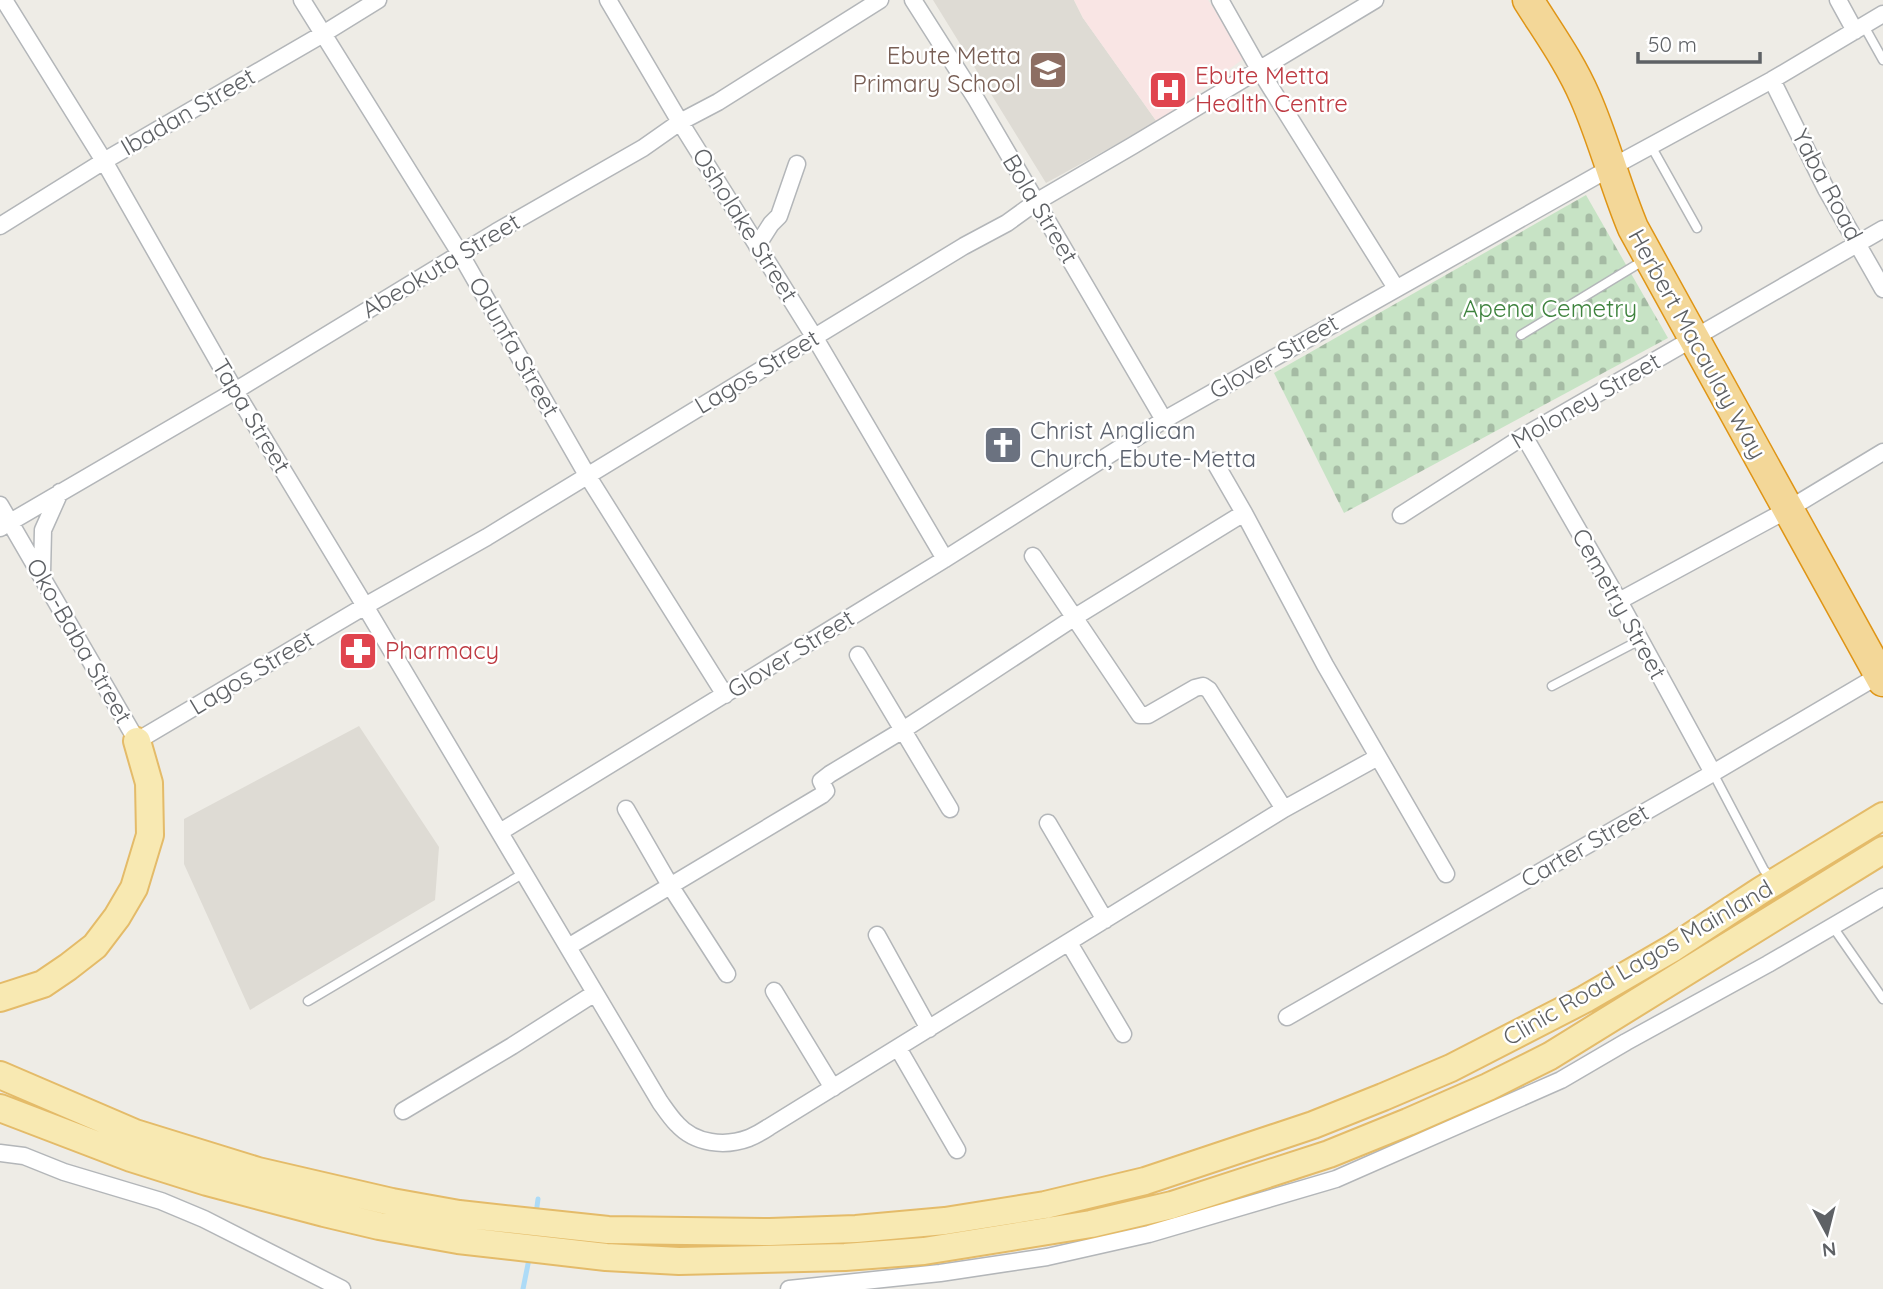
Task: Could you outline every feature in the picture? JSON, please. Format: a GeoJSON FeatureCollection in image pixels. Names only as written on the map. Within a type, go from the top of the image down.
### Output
{"type":"FeatureCollection","features":[{"type":"Feature","properties":{"kind":"highway","name":"Herbert Macaulay Way"},"geometry":{"type":"LineString","coordinates":[[1528,0],[1570,67],[1595,120],[1621,199],[1648,258],[1882,676]]}},
{"type":"Feature","properties":{"kind":"main road"},"geometry":{"type":"LineString","coordinates":[[0,998],[43,984],[95,946],[134,888],[150,822],[149,783],[138,741]]}},
{"type":"Feature","properties":{"kind":"main road","name":"Clinic Road Lagos Mainland"},"geometry":{"type":"LineString","coordinates":[[0,1075],[135,1133],[258,1171],[459,1214],[608,1230],[856,1229],[945,1221],[1045,1205],[1145,1181],[1313,1125],[1451,1068],[1585,999],[1673,948],[1883,816]]}},
{"type":"Feature","properties":{"kind":"main road","name":"Clinic Road Lagos Mainland"},"geometry":{"type":"LineString","coordinates":[[0,1108],[131,1158],[206,1182],[335,1216],[458,1240],[606,1257],[702,1261],[845,1257],[924,1251],[1091,1224],[1172,1205],[1329,1154],[1488,1087],[1550,1056],[1883,850]]}},
{"type":"Feature","properties":{"kind":"street","name":"Tapa Street"},"geometry":{"type":"LineString","coordinates":[[4,0],[104,161],[235,391],[660,1102],[678,1126],[696,1138],[715,1143],[750,1138],[1284,809],[1378,757]]}},
{"type":"Feature","properties":{"kind":"street","name":"Odunfa Street"},"geometry":{"type":"LineString","coordinates":[[302,0],[461,255],[587,475],[725,695]]}},
{"type":"Feature","properties":{"kind":"street","name":"Ibadan Street"},"geometry":{"type":"LineString","coordinates":[[0,226],[104,161],[379,0]]}},
{"type":"Feature","properties":{"kind":"street","name":"Osholake Street"},"geometry":{"type":"LineString","coordinates":[[608,0],[815,338],[945,559]]}},
{"type":"Feature","properties":{"kind":"street","name":"Abeokuta Street"},"geometry":{"type":"LineString","coordinates":[[5,525],[235,391],[496,232],[643,148],[680,121],[718,102],[880,0]]}},
{"type":"Feature","properties":{"kind":"street","name":"Bola Street"},"geometry":{"type":"LineString","coordinates":[[913,0],[976,99],[1164,420]]}},
{"type":"Feature","properties":{"kind":"street"},"geometry":{"type":"LineString","coordinates":[[1220,0],[1259,69],[1396,288]]}},
{"type":"Feature","properties":{"kind":"street","name":"Lagos Street"},"geometry":{"type":"LineString","coordinates":[[138,741],[487,537],[964,246],[1007,223],[1036,202],[1375,0]]}},
{"type":"Feature","properties":{"kind":"street"},"geometry":{"type":"LineString","coordinates":[[1838,0],[1860,29]]}},
{"type":"Feature","properties":{"kind":"street","name":"Glover Street"},"geometry":{"type":"LineString","coordinates":[[500,832],[945,559],[1164,420],[1612,167],[1772,80],[1883,15]]}},
{"type":"Feature","properties":{"kind":"street","name":"Yaba Road"},"geometry":{"type":"LineString","coordinates":[[1772,80],[1826,189],[1883,289]]}},
{"type":"Feature","properties":{"kind":"street"},"geometry":{"type":"LineString","coordinates":[[757,246],[779,216],[797,164]]}},
{"type":"Feature","properties":{"kind":"street","name":"Moloney Street"},"geometry":{"type":"LineString","coordinates":[[1401,515],[1524,436],[1883,229]]}},
{"type":"Feature","properties":{"kind":"street","name":"Cemetry Street"},"geometry":{"type":"LineString","coordinates":[[1524,436],[1619,601],[1713,773]]}},
{"type":"Feature","properties":{"kind":"street"},"geometry":{"type":"LineString","coordinates":[[1619,601],[1787,510],[1883,452]]}},
{"type":"Feature","properties":{"kind":"street"},"geometry":{"type":"LineString","coordinates":[[1214,461],[1319,654],[1446,874]]}},
{"type":"Feature","properties":{"kind":"street"},"geometry":{"type":"LineString","coordinates":[[42,576],[43,530],[60,492]]}},
{"type":"Feature","properties":{"kind":"street","name":"Oko-Baba Street"},"geometry":{"type":"LineString","coordinates":[[0,505],[5,525],[42,576],[138,741]]}},
{"type":"Feature","properties":{"kind":"street"},"geometry":{"type":"LineString","coordinates":[[568,947],[822,795],[826,791],[821,781],[1075,617],[1244,513]]}},
{"type":"Feature","properties":{"kind":"street"},"geometry":{"type":"LineString","coordinates":[[1033,556],[1140,715],[1148,715],[1203,686],[1209,690],[1284,809]]}},
{"type":"Feature","properties":{"kind":"street"},"geometry":{"type":"LineString","coordinates":[[858,655],[950,809]]}},
{"type":"Feature","properties":{"kind":"street","name":"Carter Street"},"geometry":{"type":"LineString","coordinates":[[1286,1017],[1882,676]]}},
{"type":"Feature","properties":{"kind":"street"},"geometry":{"type":"LineString","coordinates":[[626,809],[671,887],[727,974]]}},
{"type":"Feature","properties":{"kind":"street"},"geometry":{"type":"LineString","coordinates":[[1048,823],[1105,920]]}},
{"type":"Feature","properties":{"kind":"street"},"geometry":{"type":"LineString","coordinates":[[789,1289],[940,1273],[1048,1257],[1149,1234],[1336,1179],[1561,1080],[1883,897]]}},
{"type":"Feature","properties":{"kind":"street"},"geometry":{"type":"LineString","coordinates":[[877,935],[929,1029]]}},
{"type":"Feature","properties":{"kind":"street"},"geometry":{"type":"LineString","coordinates":[[1069,943],[1123,1034]]}},
{"type":"Feature","properties":{"kind":"street"},"geometry":{"type":"LineString","coordinates":[[774,991],[833,1088]]}},
{"type":"Feature","properties":{"kind":"street"},"geometry":{"type":"LineString","coordinates":[[403,1111],[595,993]]}},
{"type":"Feature","properties":{"kind":"street"},"geometry":{"type":"LineString","coordinates":[[898,1048],[957,1150]]}},
{"type":"Feature","properties":{"kind":"street"},"geometry":{"type":"LineString","coordinates":[[0,1153],[24,1156],[64,1172],[162,1201],[204,1219],[342,1289]]}},
{"type":"Feature","properties":{"kind":"lane"},"geometry":{"type":"LineString","coordinates":[[1860,29],[1883,60]]}},
{"type":"Feature","properties":{"kind":"lane"},"geometry":{"type":"LineString","coordinates":[[1651,146],[1697,228]]}},
{"type":"Feature","properties":{"kind":"lane"},"geometry":{"type":"LineString","coordinates":[[1521,335],[1648,258]]}},
{"type":"Feature","properties":{"kind":"lane"},"geometry":{"type":"LineString","coordinates":[[1552,686],[1640,640]]}},
{"type":"Feature","properties":{"kind":"lane"},"geometry":{"type":"LineString","coordinates":[[1713,773],[1764,870],[1775,883]]}},
{"type":"Feature","properties":{"kind":"lane"},"geometry":{"type":"LineString","coordinates":[[308,1001],[524,873]]}},
{"type":"Feature","properties":{"kind":"lane"},"geometry":{"type":"LineString","coordinates":[[1833,927],[1883,999]]}},
{"type":"Feature","properties":{"kind":"shaded area","name":"Ebute Metta Primary School"},"geometry":{"type":"Polygon","coordinates":[[[933,0],[1074,0],[1083,18],[1157,122],[1046,183],[933,0]]]}},
{"type":"Feature","properties":{"kind":"shaded area","name":"Ebute Metta Health Centre"},"geometry":{"type":"Polygon","coordinates":[[[1074,0],[1208,0],[1246,57],[1157,122],[1083,18],[1074,0]]]}},
{"type":"Feature","properties":{"kind":"shaded area"},"geometry":{"type":"Polygon","coordinates":[[[359,726],[439,847],[435,900],[250,1010],[184,864],[184,819],[359,726]]]}},
{"type":"Feature","properties":{"kind":"green space","name":"Apena Cemetry"},"geometry":{"type":"Polygon","coordinates":[[[1586,195],[1668,338],[1344,513],[1274,373],[1586,195]]]}},
{"type":"Feature","properties":{"kind":"waterway"},"geometry":{"type":"LineString","coordinates":[[536,1214],[538,1199]]}},
{"type":"Feature","properties":{"kind":"waterway"},"geometry":{"type":"LineString","coordinates":[[523,1289],[530,1254]]}},
{"type":"Feature","properties":{"kind":"place","name":"Ebute Metta Primary School"},"geometry":{"type":"Point","coordinates":[1048,70]}},
{"type":"Feature","properties":{"kind":"place","name":"Ebute Metta Health Centre"},"geometry":{"type":"Point","coordinates":[1168,90]}},
{"type":"Feature","properties":{"kind":"place","name":"Christ Anglican Church, Ebute-Metta"},"geometry":{"type":"Point","coordinates":[1003,445]}},
{"type":"Feature","properties":{"kind":"place","name":"Pharmacy"},"geometry":{"type":"Point","coordinates":[358,651]}}]}
